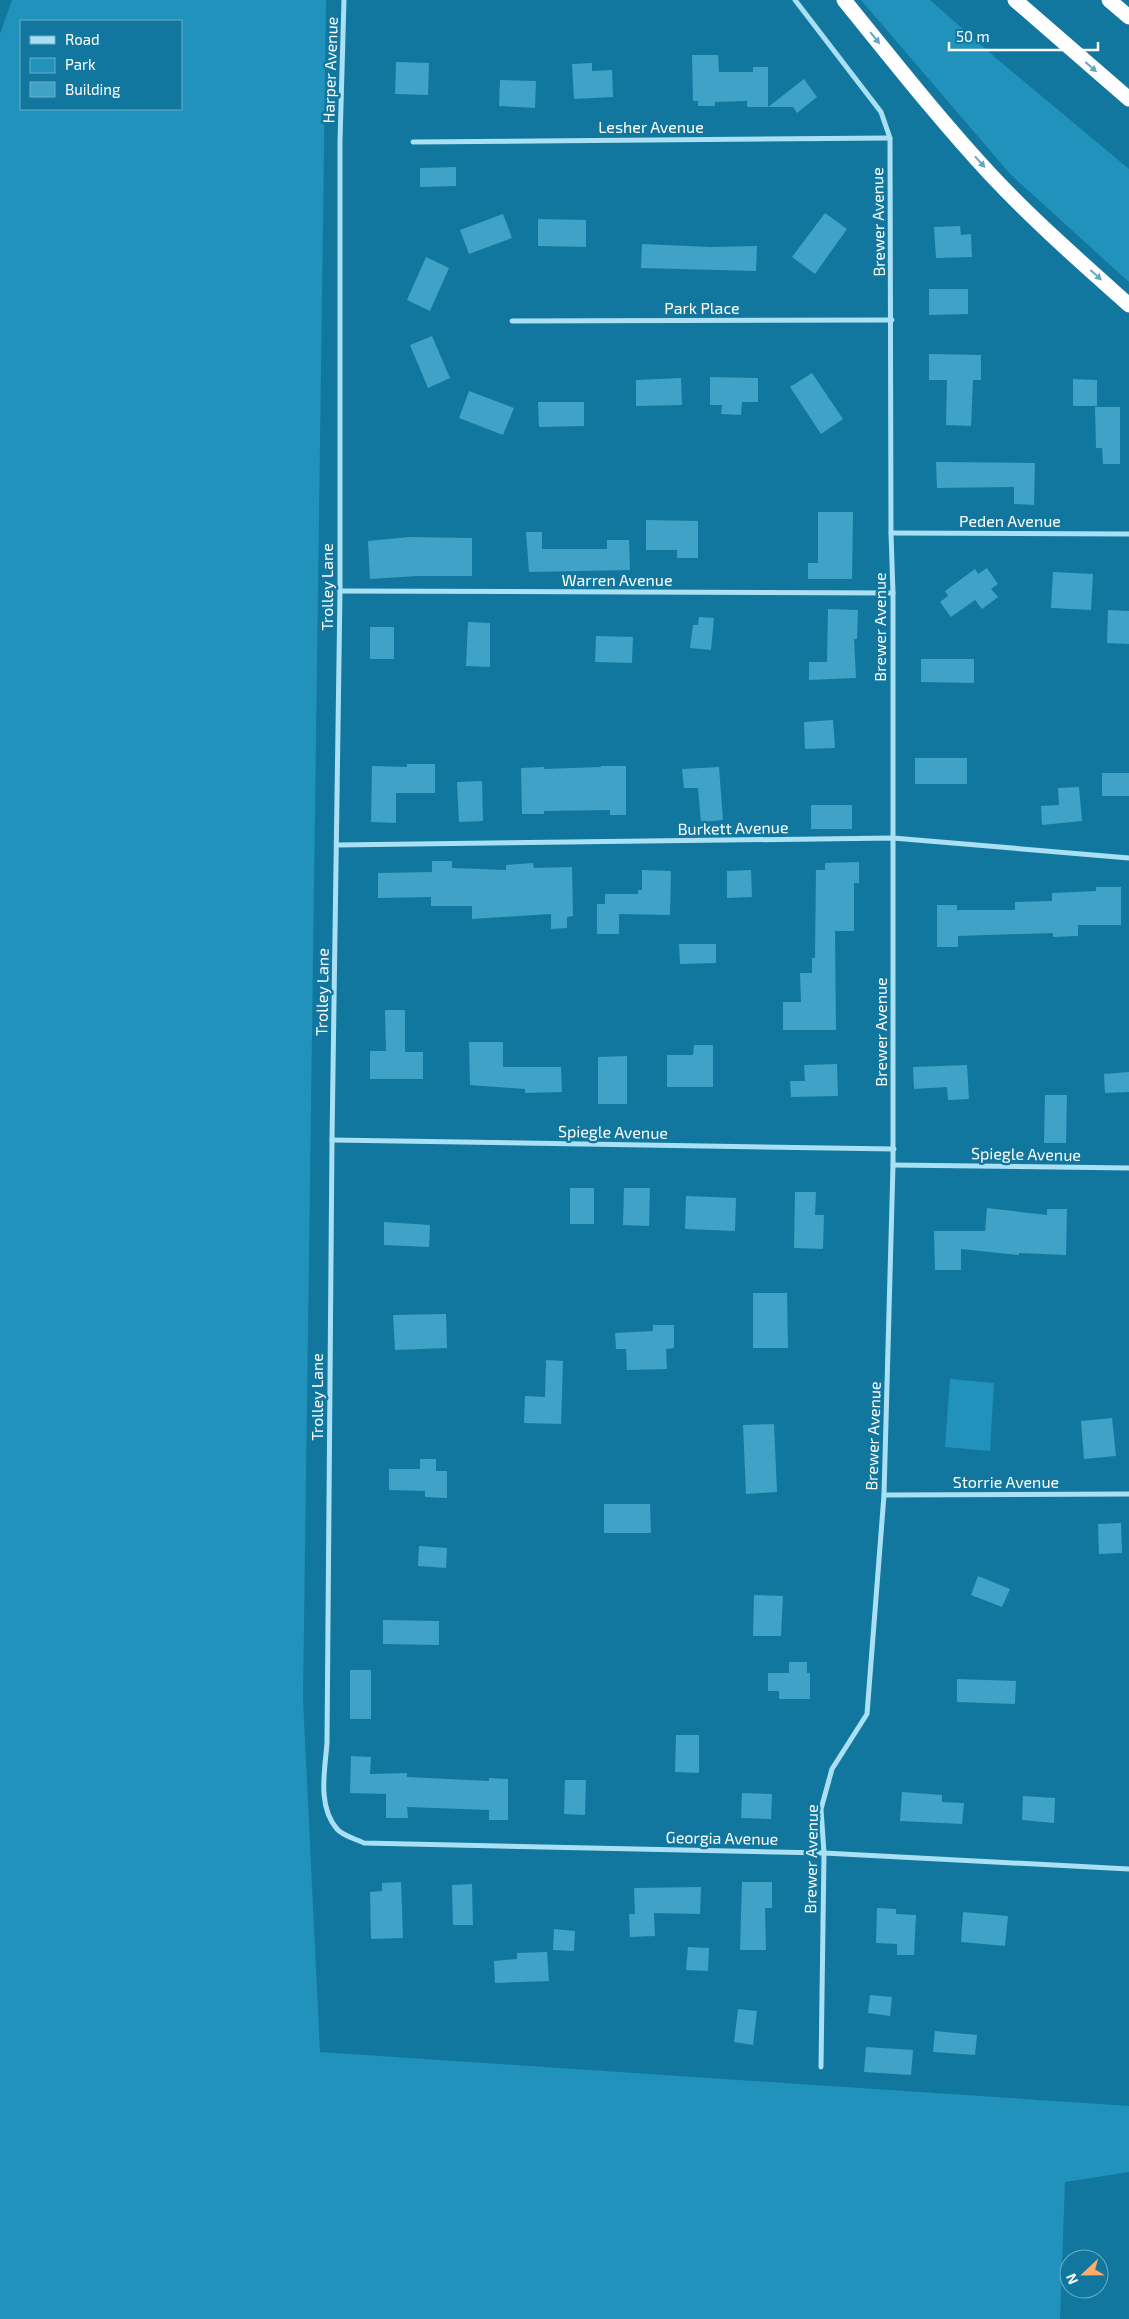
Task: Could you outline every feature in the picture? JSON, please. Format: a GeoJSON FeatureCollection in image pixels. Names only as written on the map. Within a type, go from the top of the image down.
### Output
{"type":"FeatureCollection","features":[{"type":"Feature","properties":{"kind":"highway"},"geometry":{"type":"LineString","coordinates":[[844,0],[992,176],[1039,223],[1129,305]]}},
{"type":"Feature","properties":{"kind":"highway"},"geometry":{"type":"LineString","coordinates":[[1015,0],[1129,100]]}},
{"type":"Feature","properties":{"kind":"highway"},"geometry":{"type":"LineString","coordinates":[[1110,0],[1129,17]]}},
{"type":"Feature","properties":{"kind":"street","name":"Harper Avenue"},"geometry":{"type":"LineString","coordinates":[[340,141],[344,0]]}},
{"type":"Feature","properties":{"kind":"street","name":"Brewer Avenue"},"geometry":{"type":"LineString","coordinates":[[795,0],[881,112],[890,138],[894,1149],[884,1495],[867,1714],[832,1769],[821,1809],[824,1853],[821,2067]]}},
{"type":"Feature","properties":{"kind":"street","name":"Lesher Avenue"},"geometry":{"type":"LineString","coordinates":[[412,142],[890,138]]}},
{"type":"Feature","properties":{"kind":"street","name":"Trolley Lane"},"geometry":{"type":"LineString","coordinates":[[340,141],[340,591],[332,1140],[327,1723],[323,1791],[330,1818],[338,1831],[347,1835]]}},
{"type":"Feature","properties":{"kind":"street","name":"Park Place"},"geometry":{"type":"LineString","coordinates":[[512,321],[892,320]]}},
{"type":"Feature","properties":{"kind":"street","name":"Peden Avenue"},"geometry":{"type":"LineString","coordinates":[[891,533],[1129,534]]}},
{"type":"Feature","properties":{"kind":"street","name":"Warren Avenue"},"geometry":{"type":"LineString","coordinates":[[340,591],[893,593]]}},
{"type":"Feature","properties":{"kind":"street","name":"Burkett Avenue"},"geometry":{"type":"LineString","coordinates":[[337,845],[893,838],[1129,858]]}},
{"type":"Feature","properties":{"kind":"street","name":"Spiegle Avenue"},"geometry":{"type":"LineString","coordinates":[[332,1140],[894,1149]]}},
{"type":"Feature","properties":{"kind":"street","name":"Spiegle Avenue"},"geometry":{"type":"LineString","coordinates":[[893,1165],[1129,1168]]}},
{"type":"Feature","properties":{"kind":"street","name":"Storrie Avenue"},"geometry":{"type":"LineString","coordinates":[[884,1495],[1129,1494]]}},
{"type":"Feature","properties":{"kind":"street","name":"Georgia Avenue"},"geometry":{"type":"LineString","coordinates":[[347,1835],[364,1843],[824,1853],[1129,1869]]}},
{"type":"Feature","properties":{"kind":"green space"},"geometry":{"type":"Polygon","coordinates":[[[12,0],[326,0],[303,1699],[320,2052],[1129,2106],[1129,2172],[1065,2182],[1063,2249],[1059,2249],[1060,2319],[0,2319],[0,34],[12,0]]]}},
{"type":"Feature","properties":{"kind":"green space"},"geometry":{"type":"Polygon","coordinates":[[[861,0],[930,0],[997,59],[1129,169],[1129,282],[1011,175],[861,0]]]}},
{"type":"Feature","properties":{"kind":"green space"},"geometry":{"type":"Polygon","coordinates":[[[950,1379],[994,1383],[990,1451],[945,1447],[950,1379]]]}},
{"type":"Feature","properties":{"kind":"building"},"geometry":{"type":"Polygon","coordinates":[[[692,55],[718,55],[719,72],[753,72],[753,67],[768,67],[768,107],[747,107],[747,101],[715,102],[715,106],[698,106],[698,101],[693,101],[692,55]]]}},
{"type":"Feature","properties":{"kind":"building"},"geometry":{"type":"Polygon","coordinates":[[[396,62],[429,63],[428,95],[395,94],[396,62]]]}},
{"type":"Feature","properties":{"kind":"building"},"geometry":{"type":"Polygon","coordinates":[[[592,63],[592,71],[612,70],[613,97],[574,99],[572,64],[592,63]]]}},
{"type":"Feature","properties":{"kind":"building"},"geometry":{"type":"Polygon","coordinates":[[[804,79],[817,97],[797,113],[793,107],[768,107],[804,79]]]}},
{"type":"Feature","properties":{"kind":"building"},"geometry":{"type":"Polygon","coordinates":[[[500,80],[536,81],[535,108],[499,106],[500,80]]]}},
{"type":"Feature","properties":{"kind":"building"},"geometry":{"type":"Polygon","coordinates":[[[456,167],[456,186],[420,187],[420,168],[456,167]]]}},
{"type":"Feature","properties":{"kind":"building"},"geometry":{"type":"Polygon","coordinates":[[[825,213],[847,229],[815,274],[792,257],[825,213]]]}},
{"type":"Feature","properties":{"kind":"building"},"geometry":{"type":"Polygon","coordinates":[[[503,214],[512,238],[469,254],[460,230],[503,214]]]}},
{"type":"Feature","properties":{"kind":"building"},"geometry":{"type":"Polygon","coordinates":[[[538,219],[586,220],[586,247],[538,246],[538,219]]]}},
{"type":"Feature","properties":{"kind":"building"},"geometry":{"type":"Polygon","coordinates":[[[960,226],[961,235],[971,234],[972,257],[936,258],[934,227],[960,226]]]}},
{"type":"Feature","properties":{"kind":"building"},"geometry":{"type":"Polygon","coordinates":[[[642,244],[711,247],[757,246],[756,271],[641,268],[642,244]]]}},
{"type":"Feature","properties":{"kind":"building"},"geometry":{"type":"Polygon","coordinates":[[[426,257],[449,268],[430,311],[407,300],[426,257]]]}},
{"type":"Feature","properties":{"kind":"building"},"geometry":{"type":"Polygon","coordinates":[[[929,289],[968,289],[968,314],[929,315],[929,289]]]}},
{"type":"Feature","properties":{"kind":"building"},"geometry":{"type":"Polygon","coordinates":[[[432,336],[450,378],[428,388],[410,345],[432,336]]]}},
{"type":"Feature","properties":{"kind":"building"},"geometry":{"type":"Polygon","coordinates":[[[929,354],[981,355],[981,380],[973,380],[971,426],[946,425],[947,380],[929,380],[929,354]]]}},
{"type":"Feature","properties":{"kind":"building"},"geometry":{"type":"Polygon","coordinates":[[[812,373],[843,419],[821,434],[790,387],[812,373]]]}},
{"type":"Feature","properties":{"kind":"building"},"geometry":{"type":"Polygon","coordinates":[[[710,377],[758,378],[758,402],[742,402],[741,415],[721,414],[722,405],[710,405],[710,377]]]}},
{"type":"Feature","properties":{"kind":"building"},"geometry":{"type":"Polygon","coordinates":[[[681,378],[682,405],[636,406],[636,380],[681,378]]]}},
{"type":"Feature","properties":{"kind":"building"},"geometry":{"type":"Polygon","coordinates":[[[1073,379],[1097,380],[1097,406],[1073,406],[1073,379]]]}},
{"type":"Feature","properties":{"kind":"building"},"geometry":{"type":"Polygon","coordinates":[[[469,391],[514,408],[503,435],[459,418],[469,391]]]}},
{"type":"Feature","properties":{"kind":"building"},"geometry":{"type":"Polygon","coordinates":[[[538,402],[584,402],[584,426],[539,427],[538,402]]]}},
{"type":"Feature","properties":{"kind":"building"},"geometry":{"type":"Polygon","coordinates":[[[1095,407],[1120,407],[1120,464],[1103,464],[1102,448],[1096,448],[1095,407]]]}},
{"type":"Feature","properties":{"kind":"building"},"geometry":{"type":"Polygon","coordinates":[[[936,462],[1035,463],[1034,505],[1014,504],[1014,487],[937,488],[936,462]]]}},
{"type":"Feature","properties":{"kind":"building"},"geometry":{"type":"Polygon","coordinates":[[[818,512],[853,512],[852,579],[808,579],[808,563],[818,563],[818,512]]]}},
{"type":"Feature","properties":{"kind":"building"},"geometry":{"type":"Polygon","coordinates":[[[646,520],[698,521],[698,558],[677,558],[677,550],[646,550],[646,520]]]}},
{"type":"Feature","properties":{"kind":"building"},"geometry":{"type":"Polygon","coordinates":[[[526,532],[542,532],[542,549],[607,549],[607,540],[629,540],[630,570],[529,572],[526,532]]]}},
{"type":"Feature","properties":{"kind":"building"},"geometry":{"type":"Polygon","coordinates":[[[409,537],[472,538],[472,576],[417,576],[370,579],[368,541],[409,537]]]}},
{"type":"Feature","properties":{"kind":"building"},"geometry":{"type":"Polygon","coordinates":[[[987,568],[998,584],[991,589],[998,597],[982,609],[975,600],[951,617],[940,602],[948,596],[945,591],[975,569],[978,574],[987,568]]]}},
{"type":"Feature","properties":{"kind":"building"},"geometry":{"type":"Polygon","coordinates":[[[1053,572],[1093,574],[1091,610],[1051,608],[1053,572]]]}},
{"type":"Feature","properties":{"kind":"building"},"geometry":{"type":"Polygon","coordinates":[[[828,609],[858,610],[857,639],[854,639],[856,678],[809,680],[809,662],[827,662],[828,609]]]}},
{"type":"Feature","properties":{"kind":"building"},"geometry":{"type":"Polygon","coordinates":[[[1108,610],[1129,611],[1129,644],[1107,643],[1108,610]]]}},
{"type":"Feature","properties":{"kind":"building"},"geometry":{"type":"Polygon","coordinates":[[[699,617],[714,618],[711,650],[690,648],[693,625],[698,625],[699,617]]]}},
{"type":"Feature","properties":{"kind":"building"},"geometry":{"type":"Polygon","coordinates":[[[468,622],[490,623],[490,667],[466,666],[468,622]]]}},
{"type":"Feature","properties":{"kind":"building"},"geometry":{"type":"Polygon","coordinates":[[[370,627],[394,627],[394,659],[370,659],[370,627]]]}},
{"type":"Feature","properties":{"kind":"building"},"geometry":{"type":"Polygon","coordinates":[[[596,636],[633,637],[632,663],[595,662],[596,636]]]}},
{"type":"Feature","properties":{"kind":"building"},"geometry":{"type":"Polygon","coordinates":[[[921,659],[974,659],[974,683],[921,682],[921,659]]]}},
{"type":"Feature","properties":{"kind":"building"},"geometry":{"type":"Polygon","coordinates":[[[833,720],[835,748],[805,749],[804,722],[833,720]]]}},
{"type":"Feature","properties":{"kind":"building"},"geometry":{"type":"Polygon","coordinates":[[[915,758],[967,758],[967,784],[915,784],[915,758]]]}},
{"type":"Feature","properties":{"kind":"building"},"geometry":{"type":"Polygon","coordinates":[[[407,764],[435,764],[435,793],[396,793],[396,823],[371,822],[372,766],[407,767],[407,764]]]}},
{"type":"Feature","properties":{"kind":"building"},"geometry":{"type":"Polygon","coordinates":[[[626,766],[626,815],[610,815],[610,810],[544,811],[544,814],[522,814],[521,768],[544,767],[544,769],[626,766]]]}},
{"type":"Feature","properties":{"kind":"building"},"geometry":{"type":"Polygon","coordinates":[[[719,767],[723,820],[701,822],[698,788],[684,788],[682,769],[719,767]]]}},
{"type":"Feature","properties":{"kind":"building"},"geometry":{"type":"Polygon","coordinates":[[[1102,773],[1129,773],[1129,796],[1102,796],[1102,773]]]}},
{"type":"Feature","properties":{"kind":"building"},"geometry":{"type":"Polygon","coordinates":[[[482,781],[483,821],[459,822],[457,782],[482,781]]]}},
{"type":"Feature","properties":{"kind":"building"},"geometry":{"type":"Polygon","coordinates":[[[1079,787],[1082,821],[1042,825],[1041,806],[1059,805],[1058,788],[1079,787]]]}},
{"type":"Feature","properties":{"kind":"building"},"geometry":{"type":"Polygon","coordinates":[[[811,805],[852,805],[852,829],[811,829],[811,805]]]}},
{"type":"Feature","properties":{"kind":"building"},"geometry":{"type":"Polygon","coordinates":[[[432,861],[452,861],[452,868],[506,870],[506,865],[533,863],[534,868],[572,867],[573,916],[567,917],[567,928],[551,929],[551,914],[472,919],[472,906],[431,906],[431,897],[378,898],[378,873],[432,872],[432,861]]]}},
{"type":"Feature","properties":{"kind":"building"},"geometry":{"type":"Polygon","coordinates":[[[859,862],[859,883],[854,883],[854,931],[835,931],[836,1030],[783,1030],[783,1002],[801,1002],[800,973],[812,973],[812,958],[815,958],[816,870],[825,870],[825,863],[859,862]]]}},
{"type":"Feature","properties":{"kind":"building"},"geometry":{"type":"Polygon","coordinates":[[[642,870],[671,871],[670,915],[619,914],[619,934],[597,934],[597,904],[605,904],[605,894],[638,894],[638,890],[642,890],[642,870]]]}},
{"type":"Feature","properties":{"kind":"building"},"geometry":{"type":"Polygon","coordinates":[[[751,870],[752,897],[727,898],[727,871],[751,870]]]}},
{"type":"Feature","properties":{"kind":"building"},"geometry":{"type":"Polygon","coordinates":[[[1096,887],[1121,887],[1121,925],[1078,925],[1078,936],[1053,937],[1053,933],[958,936],[958,947],[937,947],[937,905],[957,905],[957,910],[1015,910],[1015,902],[1052,901],[1052,893],[1096,891],[1096,887]]]}},
{"type":"Feature","properties":{"kind":"building"},"geometry":{"type":"Polygon","coordinates":[[[679,944],[716,944],[716,963],[680,964],[679,944]]]}},
{"type":"Feature","properties":{"kind":"building"},"geometry":{"type":"Polygon","coordinates":[[[385,1010],[405,1010],[405,1052],[423,1052],[423,1079],[370,1079],[370,1051],[386,1051],[385,1010]]]}},
{"type":"Feature","properties":{"kind":"building"},"geometry":{"type":"Polygon","coordinates":[[[469,1042],[503,1042],[503,1067],[561,1067],[562,1092],[525,1093],[525,1089],[470,1085],[469,1042]]]}},
{"type":"Feature","properties":{"kind":"building"},"geometry":{"type":"Polygon","coordinates":[[[694,1045],[713,1045],[713,1087],[667,1087],[667,1055],[693,1055],[694,1045]]]}},
{"type":"Feature","properties":{"kind":"building"},"geometry":{"type":"Polygon","coordinates":[[[627,1056],[627,1104],[598,1104],[598,1057],[627,1056]]]}},
{"type":"Feature","properties":{"kind":"building"},"geometry":{"type":"Polygon","coordinates":[[[837,1064],[838,1096],[791,1097],[790,1081],[805,1081],[804,1065],[837,1064]]]}},
{"type":"Feature","properties":{"kind":"building"},"geometry":{"type":"Polygon","coordinates":[[[967,1065],[969,1099],[948,1100],[947,1087],[914,1089],[913,1067],[967,1065]]]}},
{"type":"Feature","properties":{"kind":"building"},"geometry":{"type":"Polygon","coordinates":[[[1129,1072],[1129,1092],[1105,1093],[1104,1074],[1129,1072]]]}},
{"type":"Feature","properties":{"kind":"building"},"geometry":{"type":"Polygon","coordinates":[[[1045,1095],[1067,1095],[1066,1143],[1044,1143],[1045,1095]]]}},
{"type":"Feature","properties":{"kind":"building"},"geometry":{"type":"Polygon","coordinates":[[[570,1188],[594,1188],[594,1224],[570,1224],[570,1188]]]}},
{"type":"Feature","properties":{"kind":"building"},"geometry":{"type":"Polygon","coordinates":[[[624,1188],[650,1188],[649,1226],[623,1225],[624,1188]]]}},
{"type":"Feature","properties":{"kind":"building"},"geometry":{"type":"Polygon","coordinates":[[[795,1192],[816,1192],[815,1215],[824,1215],[823,1249],[794,1248],[795,1192]]]}},
{"type":"Feature","properties":{"kind":"building"},"geometry":{"type":"Polygon","coordinates":[[[686,1196],[736,1198],[735,1231],[685,1229],[686,1196]]]}},
{"type":"Feature","properties":{"kind":"building"},"geometry":{"type":"Polygon","coordinates":[[[987,1208],[1047,1215],[1047,1209],[1067,1209],[1066,1255],[1019,1253],[1019,1255],[961,1249],[961,1270],[935,1270],[934,1231],[985,1231],[987,1208]]]}},
{"type":"Feature","properties":{"kind":"building"},"geometry":{"type":"Polygon","coordinates":[[[384,1222],[430,1225],[429,1247],[384,1245],[384,1222]]]}},
{"type":"Feature","properties":{"kind":"building"},"geometry":{"type":"Polygon","coordinates":[[[753,1293],[787,1293],[788,1348],[753,1348],[753,1293]]]}},
{"type":"Feature","properties":{"kind":"building"},"geometry":{"type":"Polygon","coordinates":[[[446,1314],[447,1348],[395,1350],[393,1315],[446,1314]]]}},
{"type":"Feature","properties":{"kind":"building"},"geometry":{"type":"Polygon","coordinates":[[[653,1325],[674,1325],[674,1348],[666,1349],[667,1369],[627,1370],[626,1349],[616,1349],[615,1333],[653,1331],[653,1325]]]}},
{"type":"Feature","properties":{"kind":"building"},"geometry":{"type":"Polygon","coordinates":[[[546,1360],[563,1361],[561,1424],[524,1423],[525,1396],[545,1397],[546,1360]]]}},
{"type":"Feature","properties":{"kind":"building"},"geometry":{"type":"Polygon","coordinates":[[[1112,1418],[1116,1456],[1084,1459],[1081,1421],[1112,1418]]]}},
{"type":"Feature","properties":{"kind":"building"},"geometry":{"type":"Polygon","coordinates":[[[774,1424],[777,1492],[746,1494],[743,1425],[774,1424]]]}},
{"type":"Feature","properties":{"kind":"building"},"geometry":{"type":"Polygon","coordinates":[[[420,1459],[436,1459],[436,1471],[447,1471],[447,1498],[425,1497],[425,1491],[389,1490],[389,1469],[420,1469],[420,1459]]]}},
{"type":"Feature","properties":{"kind":"building"},"geometry":{"type":"Polygon","coordinates":[[[604,1504],[650,1504],[651,1533],[604,1533],[604,1504]]]}},
{"type":"Feature","properties":{"kind":"building"},"geometry":{"type":"Polygon","coordinates":[[[1121,1523],[1122,1553],[1099,1554],[1098,1524],[1121,1523]]]}},
{"type":"Feature","properties":{"kind":"building"},"geometry":{"type":"Polygon","coordinates":[[[419,1546],[447,1548],[446,1568],[418,1566],[419,1546]]]}},
{"type":"Feature","properties":{"kind":"building"},"geometry":{"type":"Polygon","coordinates":[[[978,1576],[1010,1589],[1002,1607],[971,1595],[978,1576]]]}},
{"type":"Feature","properties":{"kind":"building"},"geometry":{"type":"Polygon","coordinates":[[[754,1595],[783,1596],[781,1636],[753,1636],[754,1595]]]}},
{"type":"Feature","properties":{"kind":"building"},"geometry":{"type":"Polygon","coordinates":[[[383,1620],[439,1621],[439,1645],[383,1644],[383,1620]]]}},
{"type":"Feature","properties":{"kind":"building"},"geometry":{"type":"Polygon","coordinates":[[[789,1662],[807,1662],[807,1673],[810,1673],[810,1699],[779,1699],[779,1691],[768,1691],[768,1673],[789,1673],[789,1662]]]}},
{"type":"Feature","properties":{"kind":"building"},"geometry":{"type":"Polygon","coordinates":[[[350,1670],[371,1670],[371,1719],[350,1719],[350,1670]]]}},
{"type":"Feature","properties":{"kind":"building"},"geometry":{"type":"Polygon","coordinates":[[[957,1679],[1016,1681],[1015,1704],[957,1702],[957,1679]]]}},
{"type":"Feature","properties":{"kind":"building"},"geometry":{"type":"Polygon","coordinates":[[[676,1735],[699,1735],[699,1773],[675,1772],[676,1735]]]}},
{"type":"Feature","properties":{"kind":"building"},"geometry":{"type":"Polygon","coordinates":[[[351,1756],[371,1757],[370,1774],[407,1773],[407,1777],[489,1781],[489,1778],[508,1779],[508,1820],[489,1820],[489,1810],[407,1807],[408,1818],[386,1818],[386,1794],[350,1793],[351,1756]]]}},
{"type":"Feature","properties":{"kind":"building"},"geometry":{"type":"Polygon","coordinates":[[[565,1780],[586,1780],[585,1815],[564,1814],[565,1780]]]}},
{"type":"Feature","properties":{"kind":"building"},"geometry":{"type":"Polygon","coordinates":[[[902,1792],[942,1795],[942,1802],[964,1803],[962,1824],[900,1821],[902,1792]]]}},
{"type":"Feature","properties":{"kind":"building"},"geometry":{"type":"Polygon","coordinates":[[[742,1793],[772,1794],[771,1819],[741,1818],[742,1793]]]}},
{"type":"Feature","properties":{"kind":"building"},"geometry":{"type":"Polygon","coordinates":[[[1023,1796],[1055,1798],[1054,1823],[1022,1820],[1023,1796]]]}},
{"type":"Feature","properties":{"kind":"building"},"geometry":{"type":"Polygon","coordinates":[[[401,1882],[403,1938],[371,1939],[370,1892],[382,1891],[382,1883],[401,1882]]]}},
{"type":"Feature","properties":{"kind":"building"},"geometry":{"type":"Polygon","coordinates":[[[742,1882],[772,1882],[772,1908],[765,1908],[766,1950],[740,1950],[742,1882]]]}},
{"type":"Feature","properties":{"kind":"building"},"geometry":{"type":"Polygon","coordinates":[[[472,1884],[473,1925],[453,1925],[452,1885],[472,1884]]]}},
{"type":"Feature","properties":{"kind":"building"},"geometry":{"type":"Polygon","coordinates":[[[701,1887],[700,1914],[654,1913],[655,1936],[630,1937],[629,1914],[635,1914],[634,1888],[701,1887]]]}},
{"type":"Feature","properties":{"kind":"building"},"geometry":{"type":"Polygon","coordinates":[[[877,1908],[896,1909],[896,1914],[916,1915],[914,1955],[897,1955],[897,1944],[876,1943],[877,1908]]]}},
{"type":"Feature","properties":{"kind":"building"},"geometry":{"type":"Polygon","coordinates":[[[963,1912],[1008,1916],[1005,1946],[961,1942],[963,1912]]]}},
{"type":"Feature","properties":{"kind":"building"},"geometry":{"type":"Polygon","coordinates":[[[554,1929],[575,1931],[574,1951],[553,1950],[554,1929]]]}},
{"type":"Feature","properties":{"kind":"building"},"geometry":{"type":"Polygon","coordinates":[[[688,1947],[709,1948],[708,1971],[686,1970],[688,1947]]]}},
{"type":"Feature","properties":{"kind":"building"},"geometry":{"type":"Polygon","coordinates":[[[547,1952],[549,1981],[495,1983],[494,1961],[517,1959],[517,1953],[547,1952]]]}},
{"type":"Feature","properties":{"kind":"building"},"geometry":{"type":"Polygon","coordinates":[[[870,1995],[892,1997],[890,2016],[868,2013],[870,1995]]]}},
{"type":"Feature","properties":{"kind":"building"},"geometry":{"type":"Polygon","coordinates":[[[738,2009],[757,2011],[753,2045],[734,2042],[738,2009]]]}},
{"type":"Feature","properties":{"kind":"building"},"geometry":{"type":"Polygon","coordinates":[[[935,2031],[977,2035],[975,2055],[933,2052],[935,2031]]]}},
{"type":"Feature","properties":{"kind":"building"},"geometry":{"type":"Polygon","coordinates":[[[866,2047],[913,2050],[911,2075],[864,2072],[866,2047]]]}}]}
